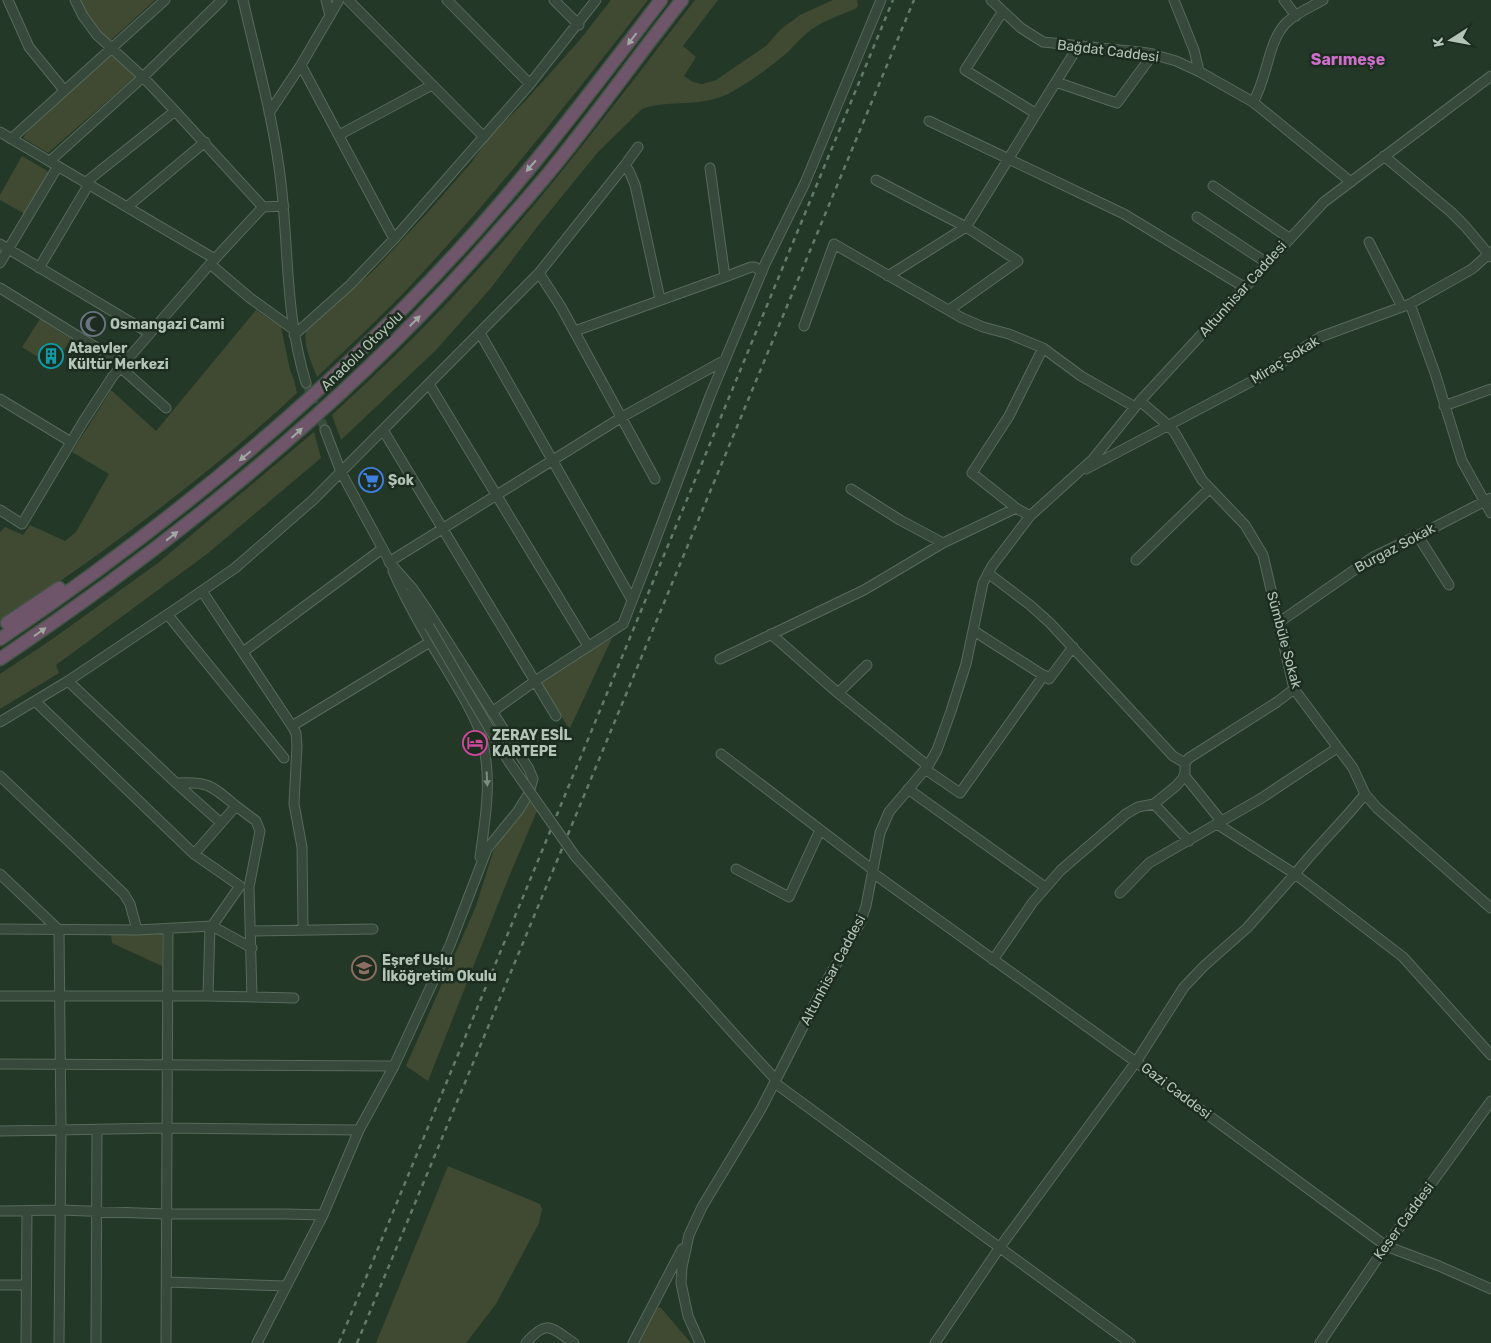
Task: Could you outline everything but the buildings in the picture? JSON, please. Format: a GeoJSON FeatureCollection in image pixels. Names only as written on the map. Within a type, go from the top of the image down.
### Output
{"type":"FeatureCollection","features":[{"type":"Feature","properties":{"kind":"highway","name":"Anadolu Otoyolu"},"geometry":{"type":"LineString","coordinates":[[0,639],[71,591],[166,519],[265,440],[372,340],[458,251],[541,154],[661,0]]}},
{"type":"Feature","properties":{"kind":"highway","name":"Anadolu Otoyolu"},"geometry":{"type":"LineString","coordinates":[[0,659],[119,576],[241,481],[296,435],[383,353],[467,266],[546,175],[682,0]]}},
{"type":"Feature","properties":{"kind":"highway"},"geometry":{"type":"LineString","coordinates":[[0,628],[166,519]]}},
{"type":"Feature","properties":{"kind":"street"},"geometry":{"type":"LineString","coordinates":[[8,0],[29,47],[64,90]]}},
{"type":"Feature","properties":{"kind":"street"},"geometry":{"type":"LineString","coordinates":[[75,0],[83,16],[97,35],[143,77],[263,207]]}},
{"type":"Feature","properties":{"kind":"street"},"geometry":{"type":"LineString","coordinates":[[11,139],[165,0]]}},
{"type":"Feature","properties":{"kind":"street"},"geometry":{"type":"LineString","coordinates":[[0,263],[54,164],[222,0]]}},
{"type":"Feature","properties":{"kind":"street"},"geometry":{"type":"LineString","coordinates":[[243,0],[279,164],[293,332],[306,383]]}},
{"type":"Feature","properties":{"kind":"street"},"geometry":{"type":"LineString","coordinates":[[326,0],[330,16]]}},
{"type":"Feature","properties":{"kind":"street"},"geometry":{"type":"LineString","coordinates":[[269,113],[301,65],[339,0]]}},
{"type":"Feature","properties":{"kind":"street"},"geometry":{"type":"LineString","coordinates":[[348,0],[484,137]]}},
{"type":"Feature","properties":{"kind":"street"},"geometry":{"type":"LineString","coordinates":[[447,0],[530,84]]}},
{"type":"Feature","properties":{"kind":"street"},"geometry":{"type":"LineString","coordinates":[[554,0],[579,25]]}},
{"type":"Feature","properties":{"kind":"street"},"geometry":{"type":"LineString","coordinates":[[293,332],[350,284],[394,239],[530,84],[579,25],[596,0]]}},
{"type":"Feature","properties":{"kind":"street"},"geometry":{"type":"LineString","coordinates":[[492,712],[535,681],[623,624],[725,360],[762,272],[805,184],[881,0]]}},
{"type":"Feature","properties":{"kind":"street","name":"Bağdat Caddesi"},"geometry":{"type":"LineString","coordinates":[[991,0],[1021,28],[1043,42],[1153,54],[1199,71],[1253,102],[1351,182]]}},
{"type":"Feature","properties":{"kind":"street"},"geometry":{"type":"LineString","coordinates":[[1174,0],[1194,50],[1199,71]]}},
{"type":"Feature","properties":{"kind":"street"},"geometry":{"type":"LineString","coordinates":[[1284,0],[1296,16]]}},
{"type":"Feature","properties":{"kind":"street"},"geometry":{"type":"LineString","coordinates":[[1253,102],[1260,91],[1278,36],[1285,24],[1323,0]]}},
{"type":"Feature","properties":{"kind":"street"},"geometry":{"type":"LineString","coordinates":[[1003,11],[966,70],[1035,113]]}},
{"type":"Feature","properties":{"kind":"street"},"geometry":{"type":"LineString","coordinates":[[888,276],[966,227],[1010,158],[1035,113],[1078,47]]}},
{"type":"Feature","properties":{"kind":"street"},"geometry":{"type":"LineString","coordinates":[[1056,82],[1117,103],[1153,54]]}},
{"type":"Feature","properties":{"kind":"street"},"geometry":{"type":"LineString","coordinates":[[301,65],[394,239]]}},
{"type":"Feature","properties":{"kind":"street","name":"Altunhisar Caddesi"},"geometry":{"type":"LineString","coordinates":[[700,1343],[688,1316],[681,1283],[683,1260],[689,1235],[702,1207],[776,1082],[826,982],[860,922],[866,906],[883,823],[889,812],[926,767],[937,750],[952,710],[974,631],[980,592],[988,573],[1030,516],[1093,459],[1137,404],[1324,202],[1491,76]]}},
{"type":"Feature","properties":{"kind":"street"},"geometry":{"type":"LineString","coordinates":[[338,135],[432,85]]}},
{"type":"Feature","properties":{"kind":"street"},"geometry":{"type":"LineString","coordinates":[[39,268],[87,183],[175,111]]}},
{"type":"Feature","properties":{"kind":"street"},"geometry":{"type":"LineString","coordinates":[[928,121],[1010,158],[1124,214],[1244,287]]}},
{"type":"Feature","properties":{"kind":"street"},"geometry":{"type":"LineString","coordinates":[[0,132],[126,206],[212,261],[250,298],[293,332]]}},
{"type":"Feature","properties":{"kind":"street"},"geometry":{"type":"LineString","coordinates":[[126,206],[205,142]]}},
{"type":"Feature","properties":{"kind":"street"},"geometry":{"type":"LineString","coordinates":[[0,722],[68,681],[235,568],[313,500],[539,273],[638,147]]}},
{"type":"Feature","properties":{"kind":"street"},"geometry":{"type":"LineString","coordinates":[[1384,156],[1451,212],[1490,254]]}},
{"type":"Feature","properties":{"kind":"street"},"geometry":{"type":"LineString","coordinates":[[625,165],[635,185],[660,299]]}},
{"type":"Feature","properties":{"kind":"street"},"geometry":{"type":"LineString","coordinates":[[710,168],[725,277]]}},
{"type":"Feature","properties":{"kind":"street"},"geometry":{"type":"LineString","coordinates":[[876,180],[966,227],[1018,261],[949,310]]}},
{"type":"Feature","properties":{"kind":"street"},"geometry":{"type":"LineString","coordinates":[[1213,186],[1289,238]]}},
{"type":"Feature","properties":{"kind":"street"},"geometry":{"type":"LineString","coordinates":[[0,510],[22,524],[98,397],[121,365],[212,261],[263,207],[284,206]]}},
{"type":"Feature","properties":{"kind":"street"},"geometry":{"type":"LineString","coordinates":[[1197,217],[1267,263]]}},
{"type":"Feature","properties":{"kind":"street"},"geometry":{"type":"LineString","coordinates":[[1368,242],[1406,306],[1435,373],[1462,461],[1488,500],[1491,513]]}},
{"type":"Feature","properties":{"kind":"street"},"geometry":{"type":"LineString","coordinates":[[0,244],[148,333]]}},
{"type":"Feature","properties":{"kind":"street","name":"Sümbüle Sokak"},"geometry":{"type":"LineString","coordinates":[[804,326],[834,244],[973,323],[1009,334],[1043,348],[1081,376],[1137,404],[1169,426],[1182,444],[1198,474],[1210,489],[1239,517],[1259,547],[1294,689],[1358,777],[1365,794],[1377,808],[1491,908]]}},
{"type":"Feature","properties":{"kind":"street","name":"Miraç Sokak"},"geometry":{"type":"LineString","coordinates":[[1079,473],[1258,378],[1320,337],[1406,306],[1457,278],[1490,254]]}},
{"type":"Feature","properties":{"kind":"street"},"geometry":{"type":"LineString","coordinates":[[574,331],[660,299],[755,267],[762,272]]}},
{"type":"Feature","properties":{"kind":"street"},"geometry":{"type":"LineString","coordinates":[[539,273],[561,307],[655,479]]}},
{"type":"Feature","properties":{"kind":"street"},"geometry":{"type":"LineString","coordinates":[[0,288],[121,365],[166,408]]}},
{"type":"Feature","properties":{"kind":"street"},"geometry":{"type":"LineString","coordinates":[[480,332],[632,600]]}},
{"type":"Feature","properties":{"kind":"street"},"geometry":{"type":"LineString","coordinates":[[1030,516],[1016,508],[972,473],[1008,416],[1043,348]]}},
{"type":"Feature","properties":{"kind":"street"},"geometry":{"type":"LineString","coordinates":[[389,562],[622,417],[725,360]]}},
{"type":"Feature","properties":{"kind":"street"},"geometry":{"type":"LineString","coordinates":[[429,384],[588,646]]}},
{"type":"Feature","properties":{"kind":"street"},"geometry":{"type":"LineString","coordinates":[[1444,406],[1491,388]]}},
{"type":"Feature","properties":{"kind":"street"},"geometry":{"type":"LineString","coordinates":[[0,399],[71,442]]}},
{"type":"Feature","properties":{"kind":"street"},"geometry":{"type":"LineString","coordinates":[[325,430],[341,472],[389,562],[509,762],[575,856],[776,1082],[1130,1343]]}},
{"type":"Feature","properties":{"kind":"street"},"geometry":{"type":"LineString","coordinates":[[383,430],[556,716]]}},
{"type":"Feature","properties":{"kind":"street"},"geometry":{"type":"LineString","coordinates":[[851,489],[943,544]]}},
{"type":"Feature","properties":{"kind":"street"},"geometry":{"type":"LineString","coordinates":[[1136,560],[1210,489]]}},
{"type":"Feature","properties":{"kind":"street","name":"Burgaz Sokak"},"geometry":{"type":"LineString","coordinates":[[1278,623],[1373,556],[1418,536],[1488,500]]}},
{"type":"Feature","properties":{"kind":"street"},"geometry":{"type":"LineString","coordinates":[[720,659],[864,590],[943,544],[1016,508]]}},
{"type":"Feature","properties":{"kind":"street"},"geometry":{"type":"LineString","coordinates":[[1418,536],[1450,584]]}},
{"type":"Feature","properties":{"kind":"street"},"geometry":{"type":"LineString","coordinates":[[243,652],[382,550]]}},
{"type":"Feature","properties":{"kind":"street"},"geometry":{"type":"LineString","coordinates":[[389,562],[402,593],[468,706],[482,741],[488,788],[478,870]]}},
{"type":"Feature","properties":{"kind":"street"},"geometry":{"type":"LineString","coordinates":[[257,1343],[323,1215],[359,1130],[394,1066],[454,936],[478,870],[492,841],[524,804],[533,779],[529,769],[413,589],[389,562]]}},
{"type":"Feature","properties":{"kind":"street"},"geometry":{"type":"LineString","coordinates":[[988,573],[1030,605],[1073,647],[1173,756],[1185,763]]}},
{"type":"Feature","properties":{"kind":"street"},"geometry":{"type":"LineString","coordinates":[[202,591],[292,726],[297,738],[294,804],[302,846],[304,929]]}},
{"type":"Feature","properties":{"kind":"street"},"geometry":{"type":"LineString","coordinates":[[168,615],[284,758]]}},
{"type":"Feature","properties":{"kind":"street"},"geometry":{"type":"LineString","coordinates":[[974,631],[1049,679],[1073,647]]}},
{"type":"Feature","properties":{"kind":"street"},"geometry":{"type":"LineString","coordinates":[[771,634],[838,693],[960,793],[1044,675]]}},
{"type":"Feature","properties":{"kind":"street"},"geometry":{"type":"LineString","coordinates":[[292,726],[430,642]]}},
{"type":"Feature","properties":{"kind":"street"},"geometry":{"type":"LineString","coordinates":[[838,693],[867,665]]}},
{"type":"Feature","properties":{"kind":"street"},"geometry":{"type":"LineString","coordinates":[[68,681],[221,823]]}},
{"type":"Feature","properties":{"kind":"street"},"geometry":{"type":"LineString","coordinates":[[993,960],[1033,902],[1061,870],[1120,818],[1138,806],[1154,804],[1180,782],[1184,775],[1185,763],[1189,758],[1277,702],[1294,689]]}},
{"type":"Feature","properties":{"kind":"street"},"geometry":{"type":"LineString","coordinates":[[36,701],[194,854],[245,886]]}},
{"type":"Feature","properties":{"kind":"street"},"geometry":{"type":"LineString","coordinates":[[1120,893],[1149,863],[1219,823],[1336,748]]}},
{"type":"Feature","properties":{"kind":"street","name":"Gazi Caddesi"},"geometry":{"type":"LineString","coordinates":[[721,754],[873,872],[1386,1246],[1439,1266],[1491,1289]]}},
{"type":"Feature","properties":{"kind":"street"},"geometry":{"type":"LineString","coordinates":[[1184,775],[1219,823],[1294,874],[1403,957],[1491,1055]]}},
{"type":"Feature","properties":{"kind":"street"},"geometry":{"type":"LineString","coordinates":[[0,776],[124,894],[130,904],[137,930]]}},
{"type":"Feature","properties":{"kind":"street"},"geometry":{"type":"LineString","coordinates":[[176,783],[198,782],[209,785],[256,821],[260,831],[245,886],[251,930],[252,997]]}},
{"type":"Feature","properties":{"kind":"street"},"geometry":{"type":"LineString","coordinates":[[908,789],[1045,887]]}},
{"type":"Feature","properties":{"kind":"street"},"geometry":{"type":"LineString","coordinates":[[935,1343],[1000,1247],[1136,1062],[1184,987],[1204,966],[1247,928],[1310,854],[1351,812],[1365,794]]}},
{"type":"Feature","properties":{"kind":"street"},"geometry":{"type":"LineString","coordinates":[[1154,804],[1189,841]]}},
{"type":"Feature","properties":{"kind":"street"},"geometry":{"type":"LineString","coordinates":[[194,854],[236,806]]}},
{"type":"Feature","properties":{"kind":"street"},"geometry":{"type":"LineString","coordinates":[[736,869],[789,897],[820,830]]}},
{"type":"Feature","properties":{"kind":"street"},"geometry":{"type":"LineString","coordinates":[[0,874],[59,930],[61,1130],[59,1343]]}},
{"type":"Feature","properties":{"kind":"street"},"geometry":{"type":"LineString","coordinates":[[208,996],[211,926],[245,886]]}},
{"type":"Feature","properties":{"kind":"street"},"geometry":{"type":"LineString","coordinates":[[0,929],[137,930],[211,926],[252,948]]}},
{"type":"Feature","properties":{"kind":"street"},"geometry":{"type":"LineString","coordinates":[[166,1343],[165,1214],[168,1128],[168,929]]}},
{"type":"Feature","properties":{"kind":"street"},"geometry":{"type":"LineString","coordinates":[[251,930],[373,929]]}},
{"type":"Feature","properties":{"kind":"street"},"geometry":{"type":"LineString","coordinates":[[0,996],[294,998]]}},
{"type":"Feature","properties":{"kind":"street"},"geometry":{"type":"LineString","coordinates":[[0,1064],[394,1066]]}},
{"type":"Feature","properties":{"kind":"street","name":"Keser Caddesi"},"geometry":{"type":"LineString","coordinates":[[1320,1343],[1386,1246],[1491,1101]]}},
{"type":"Feature","properties":{"kind":"street"},"geometry":{"type":"LineString","coordinates":[[0,1131],[168,1128],[359,1130]]}},
{"type":"Feature","properties":{"kind":"street"},"geometry":{"type":"LineString","coordinates":[[96,1343],[97,1129]]}},
{"type":"Feature","properties":{"kind":"street"},"geometry":{"type":"LineString","coordinates":[[0,1211],[61,1210],[165,1214],[323,1215]]}},
{"type":"Feature","properties":{"kind":"street"},"geometry":{"type":"LineString","coordinates":[[26,1343],[27,1211]]}},
{"type":"Feature","properties":{"kind":"street"},"geometry":{"type":"LineString","coordinates":[[633,1343],[689,1235]]}},
{"type":"Feature","properties":{"kind":"street"},"geometry":{"type":"LineString","coordinates":[[166,1282],[286,1286]]}},
{"type":"Feature","properties":{"kind":"street"},"geometry":{"type":"LineString","coordinates":[[0,1285],[26,1285]]}},
{"type":"Feature","properties":{"kind":"street"},"geometry":{"type":"LineString","coordinates":[[526,1343],[540,1328],[546,1327],[552,1328],[574,1343]]}},
{"type":"Feature","properties":{"kind":"green space"},"geometry":{"type":"Polygon","coordinates":[[[80,0],[155,0],[110,41],[92,23],[80,0]]]}},
{"type":"Feature","properties":{"kind":"green space"},"geometry":{"type":"Polygon","coordinates":[[[611,0],[648,0],[563,109],[474,215],[401,296],[317,377],[307,348],[306,331],[373,271],[428,212],[471,163],[489,138],[578,42],[611,0]]]}},
{"type":"Feature","properties":{"kind":"green space"},"geometry":{"type":"Polygon","coordinates":[[[695,0],[718,0],[683,46],[696,57],[684,76],[693,82],[702,84],[716,80],[766,46],[781,29],[800,15],[833,0],[857,0],[858,6],[812,29],[774,64],[728,94],[706,101],[663,104],[642,109],[598,152],[537,227],[491,288],[435,351],[341,440],[332,415],[414,337],[492,254],[581,147],[695,0]]]}},
{"type":"Feature","properties":{"kind":"green space"},"geometry":{"type":"Polygon","coordinates":[[[113,53],[135,77],[48,153],[23,138],[28,131],[113,53]]]}},
{"type":"Feature","properties":{"kind":"green space"},"geometry":{"type":"Polygon","coordinates":[[[22,156],[49,172],[25,214],[0,200],[0,195],[22,156]]]}},
{"type":"Feature","properties":{"kind":"green space"},"geometry":{"type":"Polygon","coordinates":[[[256,310],[281,327],[297,393],[226,455],[153,514],[0,622],[0,532],[5,527],[23,535],[30,525],[65,541],[76,532],[109,474],[72,452],[111,390],[156,431],[256,310]]]}},
{"type":"Feature","properties":{"kind":"green space"},"geometry":{"type":"Polygon","coordinates":[[[40,319],[71,339],[51,370],[37,360],[38,357],[22,347],[40,319]]]}},
{"type":"Feature","properties":{"kind":"green space"},"geometry":{"type":"Polygon","coordinates":[[[314,432],[321,458],[207,554],[56,665],[59,673],[0,709],[0,674],[158,563],[314,432]]]}},
{"type":"Feature","properties":{"kind":"green space"},"geometry":{"type":"Polygon","coordinates":[[[612,638],[570,728],[541,683],[612,638]]]}},
{"type":"Feature","properties":{"kind":"green space"},"geometry":{"type":"Polygon","coordinates":[[[530,802],[537,811],[428,1081],[406,1066],[476,906],[493,852],[530,802]]]}},
{"type":"Feature","properties":{"kind":"green space"},"geometry":{"type":"Polygon","coordinates":[[[162,933],[162,966],[112,943],[111,934],[162,933]]]}},
{"type":"Feature","properties":{"kind":"green space"},"geometry":{"type":"Polygon","coordinates":[[[448,1166],[540,1204],[542,1209],[539,1223],[496,1304],[466,1343],[376,1343],[448,1166]]]}},
{"type":"Feature","properties":{"kind":"green space"},"geometry":{"type":"Polygon","coordinates":[[[660,1307],[691,1343],[636,1343],[655,1309],[660,1307]]]}},
{"type":"Feature","properties":{"kind":"tunnel"},"geometry":{"type":"LineString","coordinates":[[306,383],[325,430]]}},
{"type":"Feature","properties":{"kind":"railway"},"geometry":{"type":"LineString","coordinates":[[339,1343],[893,0]]}},
{"type":"Feature","properties":{"kind":"railway"},"geometry":{"type":"LineString","coordinates":[[357,1343],[914,0]]}},
{"type":"Feature","properties":{"kind":"place","name":"Osmangazi Cami"},"geometry":{"type":"Point","coordinates":[93,324]}},
{"type":"Feature","properties":{"kind":"place","name":"Ataevler Kültür Merkezi"},"geometry":{"type":"Point","coordinates":[51,356]}},
{"type":"Feature","properties":{"kind":"place","name":"Şok"},"geometry":{"type":"Point","coordinates":[371,480]}},
{"type":"Feature","properties":{"kind":"place","name":"ZERAY ESİL KARTEPE"},"geometry":{"type":"Point","coordinates":[475,743]}},
{"type":"Feature","properties":{"kind":"place","name":"Eşref Uslu İlköğretim Okulu"},"geometry":{"type":"Point","coordinates":[364,968]}},
{"type":"Feature","properties":{"kind":"district","name":"Sarımeşe"},"geometry":{"type":"Point","coordinates":[1348,59]}}]}
